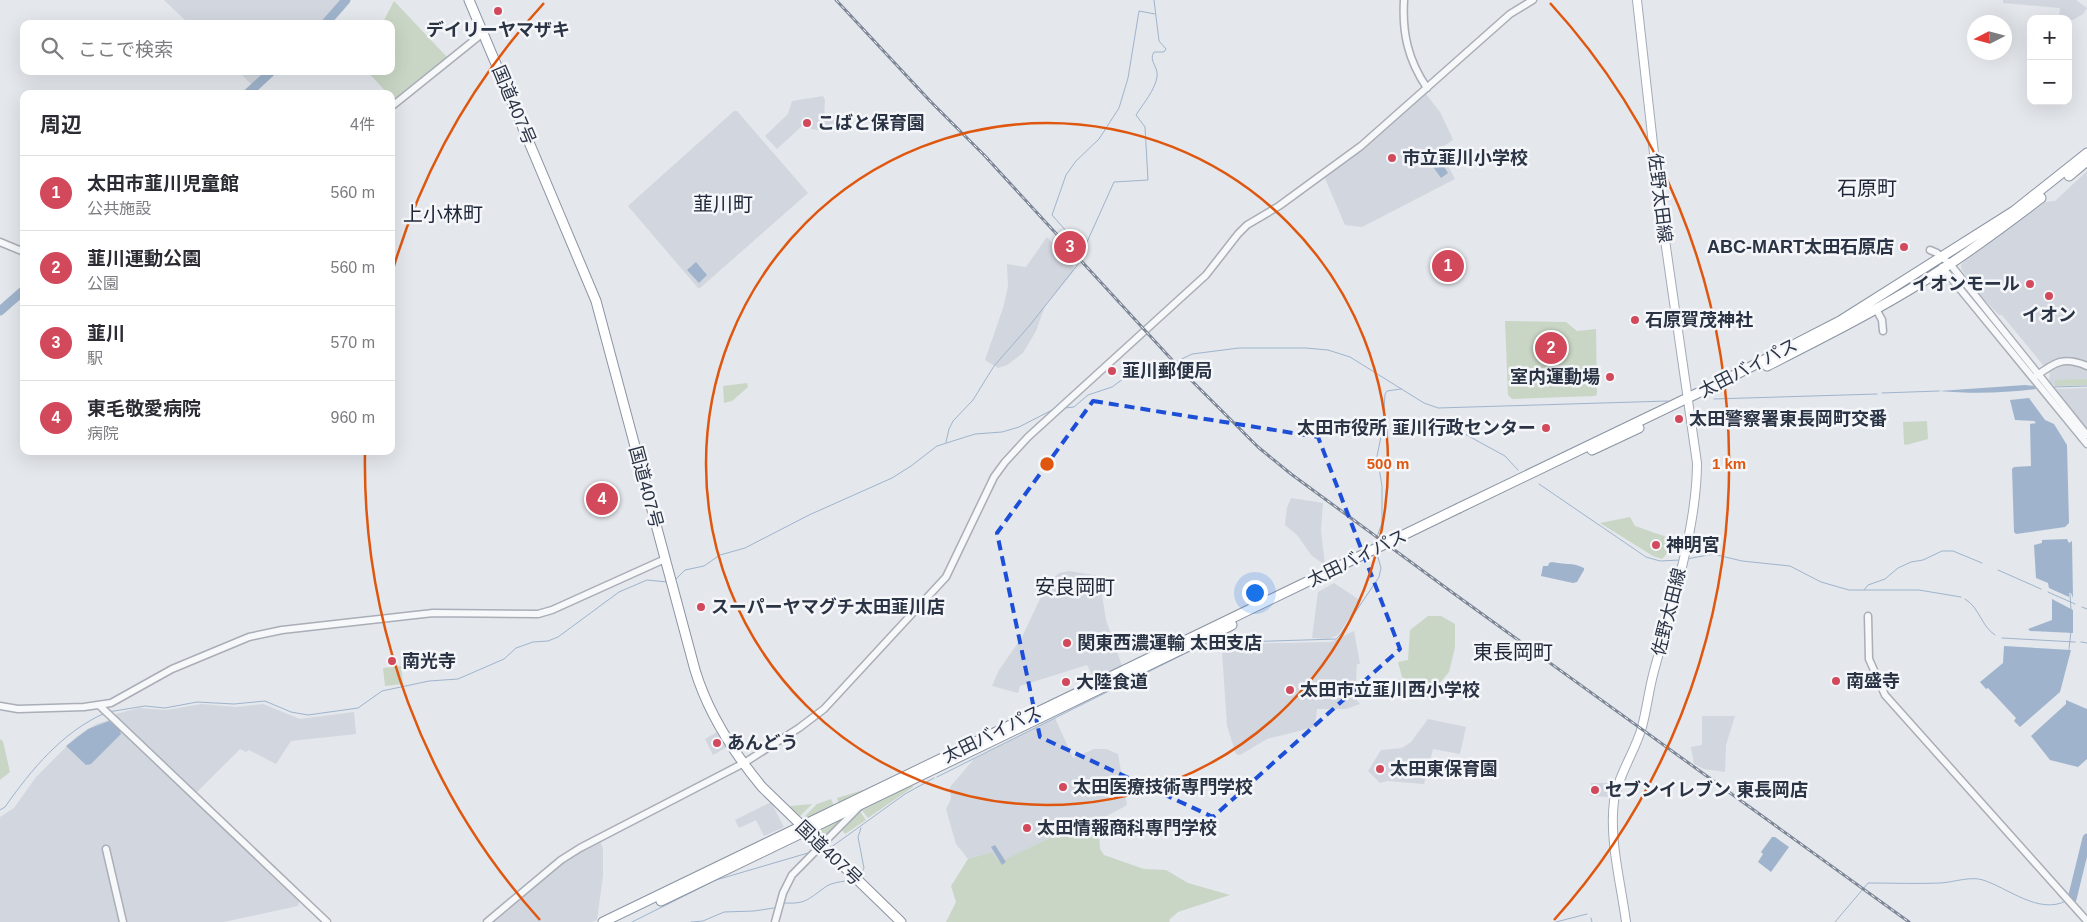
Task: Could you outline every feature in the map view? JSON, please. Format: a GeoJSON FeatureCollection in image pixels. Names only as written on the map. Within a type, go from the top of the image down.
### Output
{"type":"FeatureCollection","features":[{"type":"Feature","properties":{"kind":"highway","name":"国道407号"},"geometry":{"type":"LineString","coordinates":[[469,0],[596,301],[699,683],[710,708],[744,763],[762,787],[901,922]]}},
{"type":"Feature","properties":{"kind":"highway","name":"太田バイパス"},"geometry":{"type":"LineString","coordinates":[[1688,401],[1849,318],[1944,264],[2087,153]]}},
{"type":"Feature","properties":{"kind":"highway","name":"太田バイパス"},"geometry":{"type":"LineString","coordinates":[[604,922],[860,805],[1460,511],[1688,401],[1806,347],[1876,309],[2018,216],[2087,161]]}},
{"type":"Feature","properties":{"kind":"highway","name":"太田バイパス"},"geometry":{"type":"LineString","coordinates":[[618,922],[804,829],[1321,579]]}},
{"type":"Feature","properties":{"kind":"main road","name":"佐野太田線"},"geometry":{"type":"LineString","coordinates":[[1626,922],[1613,830],[1614,800],[1618,783],[1642,729],[1651,680],[1691,519],[1697,477],[1697,462],[1659,198],[1637,0]]}},
{"type":"Feature","properties":{"kind":"street"},"geometry":{"type":"LineString","coordinates":[[1404,0],[1403,31],[1417,72],[1427,88]]}},
{"type":"Feature","properties":{"kind":"street"},"geometry":{"type":"LineString","coordinates":[[487,922],[561,860],[580,848],[744,763],[799,728],[824,709],[934,591],[950,570],[994,476],[1028,438],[1206,276],[1242,230],[1279,206],[1361,146],[1510,14],[1533,0]]}},
{"type":"Feature","properties":{"kind":"street"},"geometry":{"type":"LineString","coordinates":[[395,104],[483,33]]}},
{"type":"Feature","properties":{"kind":"street"},"geometry":{"type":"LineString","coordinates":[[0,242],[20,250]]}},
{"type":"Feature","properties":{"kind":"street"},"geometry":{"type":"LineString","coordinates":[[1930,250],[1937,253],[2036,377],[2087,435]]}},
{"type":"Feature","properties":{"kind":"street"},"geometry":{"type":"LineString","coordinates":[[1876,309],[1882,320],[1883,330]]}},
{"type":"Feature","properties":{"kind":"street"},"geometry":{"type":"LineString","coordinates":[[2036,377],[2062,361],[2076,361],[2087,366]]}},
{"type":"Feature","properties":{"kind":"street"},"geometry":{"type":"LineString","coordinates":[[2036,377],[2038,385],[2047,389],[2087,444]]}},
{"type":"Feature","properties":{"kind":"street"},"geometry":{"type":"LineString","coordinates":[[0,706],[104,710],[172,669],[258,635],[282,630],[434,613],[538,614],[561,606],[665,559]]}},
{"type":"Feature","properties":{"kind":"street"},"geometry":{"type":"LineString","coordinates":[[1868,616],[1869,658],[1885,695],[2087,921]]}},
{"type":"Feature","properties":{"kind":"street"},"geometry":{"type":"LineString","coordinates":[[104,710],[327,922]]}},
{"type":"Feature","properties":{"kind":"street"},"geometry":{"type":"LineString","coordinates":[[775,922],[787,883],[814,851],[860,805]]}},
{"type":"Feature","properties":{"kind":"street"},"geometry":{"type":"LineString","coordinates":[[106,849],[123,922]]}},
{"type":"Feature","properties":{"kind":"highlighted area"},"geometry":{"type":"Polygon","coordinates":[[[1093,401],[1318,437],[1400,649],[1213,817],[1040,737],[997,533],[1093,401]]]}},
{"type":"Feature","properties":{"kind":"shaded area"},"geometry":{"type":"Polygon","coordinates":[[[164,0],[342,0],[324,20],[185,20],[164,0]]]}},
{"type":"Feature","properties":{"kind":"shaded area"},"geometry":{"type":"Polygon","coordinates":[[[2003,0],[2076,0],[2087,8],[2083,14],[2073,20],[2072,15],[2059,15],[2060,8],[2003,3],[2003,0]]]}},
{"type":"Feature","properties":{"kind":"shaded area"},"geometry":{"type":"Polygon","coordinates":[[[242,75],[263,75],[252,85],[242,75]]]}},
{"type":"Feature","properties":{"kind":"shaded area"},"geometry":{"type":"Polygon","coordinates":[[[1426,94],[1440,112],[1453,140],[1439,149],[1455,179],[1362,227],[1345,225],[1324,176],[1364,147],[1426,94]]]}},
{"type":"Feature","properties":{"kind":"shaded area","name":"こばと保育園"},"geometry":{"type":"Polygon","coordinates":[[[823,96],[825,100],[824,119],[836,120],[837,132],[816,130],[802,126],[777,149],[765,136],[788,114],[792,101],[823,96]]]}},
{"type":"Feature","properties":{"kind":"shaded area"},"geometry":{"type":"Polygon","coordinates":[[[734,111],[737,111],[808,193],[698,288],[628,206],[734,111]]]}},
{"type":"Feature","properties":{"kind":"shaded area","name":"イオンモール"},"geometry":{"type":"Polygon","coordinates":[[[2087,171],[2087,385],[2055,386],[2049,382],[2050,374],[2002,315],[1999,315],[1978,293],[1962,270],[1961,265],[2045,202],[2055,201],[2087,171]]]}},
{"type":"Feature","properties":{"kind":"shaded area"},"geometry":{"type":"Polygon","coordinates":[[[1047,237],[1073,266],[1074,271],[1045,306],[1036,331],[1023,353],[1007,365],[998,368],[985,360],[1003,308],[1008,287],[1007,264],[1026,267],[1047,237]]]}},
{"type":"Feature","properties":{"kind":"shaded area"},"geometry":{"type":"Polygon","coordinates":[[[2087,388],[2087,428],[2056,389],[2087,388]]]}},
{"type":"Feature","properties":{"kind":"shaded area"},"geometry":{"type":"Polygon","coordinates":[[[1291,498],[1323,503],[1321,530],[1325,565],[1312,556],[1297,535],[1285,525],[1287,508],[1291,498]]]}},
{"type":"Feature","properties":{"kind":"shaded area"},"geometry":{"type":"Polygon","coordinates":[[[1069,571],[1099,576],[1106,620],[1122,666],[1094,679],[1087,665],[1020,686],[1018,693],[992,686],[999,670],[1022,637],[1047,584],[1059,573],[1069,571]]]}},
{"type":"Feature","properties":{"kind":"shaded area"},"geometry":{"type":"Polygon","coordinates":[[[1334,583],[1361,601],[1338,635],[1328,639],[1312,638],[1318,592],[1334,583]]]}},
{"type":"Feature","properties":{"kind":"shaded area","name":"太田市立韮川西小学校"},"geometry":{"type":"Polygon","coordinates":[[[1233,631],[1234,644],[1331,642],[1354,631],[1360,664],[1357,664],[1355,698],[1360,704],[1346,709],[1317,709],[1315,727],[1267,739],[1240,755],[1236,754],[1227,726],[1221,637],[1233,631]]]}},
{"type":"Feature","properties":{"kind":"shaded area"},"geometry":{"type":"Polygon","coordinates":[[[202,704],[236,707],[263,704],[300,719],[354,712],[356,734],[291,741],[276,764],[249,750],[246,752],[240,749],[196,793],[112,715],[139,708],[166,710],[202,704]]]}},
{"type":"Feature","properties":{"kind":"shaded area"},"geometry":{"type":"Polygon","coordinates":[[[1702,716],[1735,716],[1726,745],[1725,772],[1704,769],[1694,764],[1691,747],[1702,745],[1702,716]]]}},
{"type":"Feature","properties":{"kind":"shaded area"},"geometry":{"type":"Polygon","coordinates":[[[1055,718],[1073,758],[1094,749],[1106,749],[1118,754],[1127,805],[1087,827],[1045,840],[1000,863],[992,852],[968,859],[956,844],[946,809],[951,799],[950,787],[974,759],[1055,718]]]}},
{"type":"Feature","properties":{"kind":"shaded area"},"geometry":{"type":"Polygon","coordinates":[[[1428,719],[1466,727],[1460,754],[1433,749],[1424,784],[1387,781],[1380,783],[1368,771],[1381,750],[1402,748],[1411,742],[1428,719]]]}},
{"type":"Feature","properties":{"kind":"shaded area"},"geometry":{"type":"Polygon","coordinates":[[[109,720],[300,899],[298,906],[224,922],[0,922],[0,817],[14,808],[36,777],[76,737],[96,724],[109,720]]]}},
{"type":"Feature","properties":{"kind":"shaded area","name":"あんどう"},"geometry":{"type":"Polygon","coordinates":[[[719,731],[729,746],[713,755],[705,739],[719,731]]]}},
{"type":"Feature","properties":{"kind":"shaded area"},"geometry":{"type":"Polygon","coordinates":[[[1591,783],[1615,783],[1610,797],[1590,796],[1591,783]]]}},
{"type":"Feature","properties":{"kind":"shaded area"},"geometry":{"type":"Polygon","coordinates":[[[771,802],[784,827],[764,836],[756,820],[739,828],[735,820],[771,802]]]}},
{"type":"Feature","properties":{"kind":"shaded area"},"geometry":{"type":"Polygon","coordinates":[[[600,840],[603,849],[603,876],[597,920],[592,922],[493,922],[563,862],[600,840]]]}},
{"type":"Feature","properties":{"kind":"green space"},"geometry":{"type":"Polygon","coordinates":[[[394,1],[447,57],[395,98],[395,90],[384,90],[371,75],[395,75],[395,20],[384,20],[394,1]]]}},
{"type":"Feature","properties":{"kind":"green space"},"geometry":{"type":"Polygon","coordinates":[[[1505,321],[1566,322],[1577,331],[1596,329],[1597,394],[1595,396],[1512,399],[1508,395],[1505,321]]]}},
{"type":"Feature","properties":{"kind":"green space"},"geometry":{"type":"Polygon","coordinates":[[[2087,379],[2087,385],[2055,386],[2055,380],[2087,379]]]}},
{"type":"Feature","properties":{"kind":"green space"},"geometry":{"type":"Polygon","coordinates":[[[747,383],[748,387],[732,401],[724,403],[723,386],[747,383]]]}},
{"type":"Feature","properties":{"kind":"green space"},"geometry":{"type":"Polygon","coordinates":[[[1927,421],[1928,439],[1904,444],[1903,422],[1927,421]]]}},
{"type":"Feature","properties":{"kind":"green space","name":"神明宮"},"geometry":{"type":"Polygon","coordinates":[[[1630,517],[1635,526],[1678,541],[1662,559],[1653,556],[1600,523],[1630,517]]]}},
{"type":"Feature","properties":{"kind":"green space"},"geometry":{"type":"Polygon","coordinates":[[[1428,616],[1441,616],[1455,624],[1455,647],[1449,672],[1427,698],[1405,688],[1408,681],[1402,677],[1398,662],[1408,660],[1410,630],[1428,616]]]}},
{"type":"Feature","properties":{"kind":"green space"},"geometry":{"type":"Polygon","coordinates":[[[401,666],[403,684],[385,686],[383,668],[401,666]]]}},
{"type":"Feature","properties":{"kind":"green space"},"geometry":{"type":"Polygon","coordinates":[[[0,739],[3,741],[10,772],[0,780],[0,739]]]}},
{"type":"Feature","properties":{"kind":"green space"},"geometry":{"type":"Polygon","coordinates":[[[912,783],[913,787],[868,818],[861,809],[912,783]]]}},
{"type":"Feature","properties":{"kind":"green space"},"geometry":{"type":"Polygon","coordinates":[[[863,790],[865,792],[839,804],[837,798],[863,790]]]}},
{"type":"Feature","properties":{"kind":"green space"},"geometry":{"type":"Polygon","coordinates":[[[831,799],[834,806],[807,820],[804,817],[817,804],[831,799]]]}},
{"type":"Feature","properties":{"kind":"green space"},"geometry":{"type":"Polygon","coordinates":[[[812,804],[800,816],[789,807],[790,806],[812,804]]]}},
{"type":"Feature","properties":{"kind":"green space"},"geometry":{"type":"Polygon","coordinates":[[[859,810],[866,820],[845,834],[841,828],[859,810]]]}},
{"type":"Feature","properties":{"kind":"green space"},"geometry":{"type":"Polygon","coordinates":[[[847,816],[823,838],[817,830],[847,816]]]}},
{"type":"Feature","properties":{"kind":"green space"},"geometry":{"type":"Polygon","coordinates":[[[1095,823],[1099,829],[1100,849],[1104,855],[1144,869],[1166,870],[1188,883],[1230,895],[1178,912],[1169,920],[1170,922],[946,922],[956,902],[951,886],[968,859],[992,852],[1000,862],[1045,840],[1095,823]]]}},
{"type":"Feature","properties":{"kind":"water"},"geometry":{"type":"Polygon","coordinates":[[[1439,159],[1448,173],[1441,178],[1431,164],[1439,159]]]}},
{"type":"Feature","properties":{"kind":"water"},"geometry":{"type":"Polygon","coordinates":[[[696,262],[707,275],[699,283],[687,270],[696,262]]]}},
{"type":"Feature","properties":{"kind":"water"},"geometry":{"type":"Polygon","coordinates":[[[2034,386],[2036,389],[1989,393],[1939,391],[2034,386]]]}},
{"type":"Feature","properties":{"kind":"water"},"geometry":{"type":"Polygon","coordinates":[[[2029,398],[2045,420],[2054,424],[2067,445],[2069,523],[2065,527],[2016,534],[2014,532],[2012,469],[2014,467],[2031,466],[2030,424],[2036,423],[2034,421],[2015,420],[2010,400],[2029,398]]]}},
{"type":"Feature","properties":{"kind":"water"},"geometry":{"type":"Polygon","coordinates":[[[2067,539],[2069,543],[2072,541],[2073,598],[2071,593],[2069,593],[2069,597],[2049,588],[2048,583],[2036,578],[2034,545],[2042,543],[2042,540],[2067,539]]]}},
{"type":"Feature","properties":{"kind":"water"},"geometry":{"type":"Polygon","coordinates":[[[1552,562],[1576,565],[1584,568],[1584,570],[1577,582],[1573,583],[1541,576],[1543,566],[1548,566],[1552,562]]]}},
{"type":"Feature","properties":{"kind":"water"},"geometry":{"type":"Polygon","coordinates":[[[2052,599],[2073,610],[2073,633],[2030,631],[2028,629],[2052,620],[2052,599]]]}},
{"type":"Feature","properties":{"kind":"water"},"geometry":{"type":"Polygon","coordinates":[[[2004,646],[2071,650],[2060,692],[2020,727],[2014,721],[2016,718],[1980,682],[2003,663],[2004,646]]]}},
{"type":"Feature","properties":{"kind":"water"},"geometry":{"type":"Polygon","coordinates":[[[2066,700],[2087,709],[2087,759],[2078,767],[2050,760],[2031,736],[2066,704],[2066,700]]]}},
{"type":"Feature","properties":{"kind":"water"},"geometry":{"type":"Polygon","coordinates":[[[109,721],[120,730],[121,734],[91,764],[86,765],[66,746],[88,729],[109,721]]]}},
{"type":"Feature","properties":{"kind":"water"},"geometry":{"type":"Polygon","coordinates":[[[1772,837],[1775,837],[1789,847],[1771,872],[1758,862],[1763,854],[1761,852],[1772,837]]]}},
{"type":"Feature","properties":{"kind":"water"},"geometry":{"type":"Polygon","coordinates":[[[995,845],[1006,862],[1002,865],[991,847],[995,845]]]}},
{"type":"Feature","properties":{"kind":"waterway"},"geometry":{"type":"LineString","coordinates":[[328,20],[346,0]]}},
{"type":"Feature","properties":{"kind":"waterway"},"geometry":{"type":"LineString","coordinates":[[1083,251],[1114,182],[1148,180],[1145,127],[1136,115],[1156,82],[1157,70],[1152,55],[1154,52],[1164,52],[1166,49],[1159,41],[1154,0]]}},
{"type":"Feature","properties":{"kind":"waterway"},"geometry":{"type":"LineString","coordinates":[[1083,250],[1052,215],[1066,175],[1076,161],[1099,139],[1119,108],[1128,78],[1139,11],[1155,14]]}},
{"type":"Feature","properties":{"kind":"waterway"},"geometry":{"type":"LineString","coordinates":[[251,90],[268,75]]}},
{"type":"Feature","properties":{"kind":"waterway"},"geometry":{"type":"LineString","coordinates":[[946,442],[953,421],[973,400],[994,366],[1030,325],[1079,263]]}},
{"type":"Feature","properties":{"kind":"waterway"},"geometry":{"type":"LineString","coordinates":[[0,311],[20,294]]}},
{"type":"Feature","properties":{"kind":"waterway"},"geometry":{"type":"LineString","coordinates":[[1065,408],[1074,407],[1088,395],[1112,387],[1127,376],[1163,368],[1192,354],[1239,348],[1306,348],[1328,350],[1350,357],[1424,403],[1438,408],[1668,401]]}},
{"type":"Feature","properties":{"kind":"waterway"},"geometry":{"type":"LineString","coordinates":[[2054,387],[2087,386]]}},
{"type":"Feature","properties":{"kind":"waterway"},"geometry":{"type":"LineString","coordinates":[[1374,545],[1382,523],[1382,486],[1377,456],[1383,427],[1385,394],[1387,391],[1401,389]]}},
{"type":"Feature","properties":{"kind":"waterway"},"geometry":{"type":"LineString","coordinates":[[1882,393],[1939,391]]}},
{"type":"Feature","properties":{"kind":"waterway"},"geometry":{"type":"LineString","coordinates":[[1714,399],[1877,394]]}},
{"type":"Feature","properties":{"kind":"waterway"},"geometry":{"type":"LineString","coordinates":[[675,580],[685,570],[704,566],[720,555],[745,548],[809,515],[892,478],[937,446],[975,434],[1002,432],[1019,427],[1056,408]]}},
{"type":"Feature","properties":{"kind":"waterway"},"geometry":{"type":"LineString","coordinates":[[1450,426],[1505,456],[1518,470]]}},
{"type":"Feature","properties":{"kind":"waterway"},"geometry":{"type":"LineString","coordinates":[[1539,484],[1646,557],[1660,561],[1680,560]]}},
{"type":"Feature","properties":{"kind":"waterway"},"geometry":{"type":"LineString","coordinates":[[1864,590],[1868,585],[1885,579],[1898,568],[1911,562],[1923,560],[1942,551],[1953,551],[1982,563]]}},
{"type":"Feature","properties":{"kind":"waterway"},"geometry":{"type":"LineString","coordinates":[[1144,674],[1200,646],[1240,642],[1336,639],[1379,577],[1381,568],[1377,554]]}},
{"type":"Feature","properties":{"kind":"waterway"},"geometry":{"type":"LineString","coordinates":[[1687,559],[1713,554],[1742,561],[1790,566],[1821,582],[1849,590],[1919,590],[1961,597]]}},
{"type":"Feature","properties":{"kind":"waterway"},"geometry":{"type":"LineString","coordinates":[[1998,570],[2041,589]]}},
{"type":"Feature","properties":{"kind":"waterway"},"geometry":{"type":"LineString","coordinates":[[108,712],[145,706],[165,708],[197,702],[234,704],[265,701],[291,712],[308,715],[358,708],[382,691],[429,681],[458,679],[504,659],[516,648],[558,637],[619,592],[647,580],[667,582]]}},
{"type":"Feature","properties":{"kind":"waterway"},"geometry":{"type":"LineString","coordinates":[[2048,592],[2075,604]]}},
{"type":"Feature","properties":{"kind":"waterway"},"geometry":{"type":"LineString","coordinates":[[2070,594],[2071,610]]}},
{"type":"Feature","properties":{"kind":"waterway"},"geometry":{"type":"LineString","coordinates":[[1965,599],[1974,607],[1987,627],[1995,635]]}},
{"type":"Feature","properties":{"kind":"waterway"},"geometry":{"type":"LineString","coordinates":[[2082,607],[2087,609]]}},
{"type":"Feature","properties":{"kind":"waterway"},"geometry":{"type":"LineString","coordinates":[[2069,649],[2071,631]]}},
{"type":"Feature","properties":{"kind":"waterway"},"geometry":{"type":"LineString","coordinates":[[2002,638],[2075,642]]}},
{"type":"Feature","properties":{"kind":"waterway"},"geometry":{"type":"LineString","coordinates":[[2081,642],[2087,643]]}},
{"type":"Feature","properties":{"kind":"waterway"},"geometry":{"type":"LineString","coordinates":[[937,777],[1117,687]]}},
{"type":"Feature","properties":{"kind":"waterway"},"geometry":{"type":"LineString","coordinates":[[0,810],[5,807],[37,766],[61,741],[89,721],[105,713]]}},
{"type":"Feature","properties":{"kind":"waterway"},"geometry":{"type":"LineString","coordinates":[[830,848],[905,794],[934,778]]}},
{"type":"Feature","properties":{"kind":"waterway"},"geometry":{"type":"LineString","coordinates":[[861,828],[858,837],[864,868],[861,874]]}},
{"type":"Feature","properties":{"kind":"waterway"},"geometry":{"type":"LineString","coordinates":[[2072,899],[2087,838]]}},
{"type":"Feature","properties":{"kind":"waterway"},"geometry":{"type":"LineString","coordinates":[[632,922],[716,880],[808,853]]}},
{"type":"Feature","properties":{"kind":"waterway"},"geometry":{"type":"LineString","coordinates":[[1835,922],[1868,883],[1941,883],[1978,879],[2034,903],[2045,905],[2066,901]]}},
{"type":"Feature","properties":{"kind":"waterway"},"geometry":{"type":"LineString","coordinates":[[784,903],[802,902],[830,884],[851,880]]}},
{"type":"Feature","properties":{"kind":"waterway"},"geometry":{"type":"LineString","coordinates":[[691,922],[703,921],[724,912],[774,908]]}},
{"type":"Feature","properties":{"kind":"waterway"},"geometry":{"type":"LineString","coordinates":[[1556,922],[1587,914]]}},
{"type":"Feature","properties":{"kind":"waterway"},"geometry":{"type":"LineString","coordinates":[[1591,918],[1592,922]]}},
{"type":"Feature","properties":{"kind":"railway"},"geometry":{"type":"LineString","coordinates":[[836,0],[931,102],[988,159]]}},
{"type":"Feature","properties":{"kind":"railway"},"geometry":{"type":"LineString","coordinates":[[984,155],[1185,374],[1258,447],[1291,474],[1453,593],[1909,922]]}},
{"type":"Feature","properties":{"kind":"place","name":"デイリーヤマザキ"},"geometry":{"type":"Point","coordinates":[498,11]}},
{"type":"Feature","properties":{"kind":"place","name":"こばと保育園"},"geometry":{"type":"Point","coordinates":[807,123]}},
{"type":"Feature","properties":{"kind":"place","name":"市立韮川小学校"},"geometry":{"type":"Point","coordinates":[1392,158]}},
{"type":"Feature","properties":{"kind":"place","name":"韮川"},"geometry":{"type":"Point","coordinates":[1070,247]}},
{"type":"Feature","properties":{"kind":"place","name":"ABC-MART太田石原店"},"geometry":{"type":"Point","coordinates":[1904,247]}},
{"type":"Feature","properties":{"kind":"place","name":"太田市韮川児童館"},"geometry":{"type":"Point","coordinates":[1448,266]}},
{"type":"Feature","properties":{"kind":"place","name":"イオンモール"},"geometry":{"type":"Point","coordinates":[2030,284]}},
{"type":"Feature","properties":{"kind":"place","name":"イオン"},"geometry":{"type":"Point","coordinates":[2049,296]}},
{"type":"Feature","properties":{"kind":"place","name":"石原賀茂神社"},"geometry":{"type":"Point","coordinates":[1635,320]}},
{"type":"Feature","properties":{"kind":"place","name":"韮川運動公園"},"geometry":{"type":"Point","coordinates":[1551,348]}},
{"type":"Feature","properties":{"kind":"place","name":"韮川郵便局"},"geometry":{"type":"Point","coordinates":[1112,371]}},
{"type":"Feature","properties":{"kind":"place","name":"室内運動場"},"geometry":{"type":"Point","coordinates":[1610,377]}},
{"type":"Feature","properties":{"kind":"place","name":"太田警察署東長岡町交番"},"geometry":{"type":"Point","coordinates":[1679,419]}},
{"type":"Feature","properties":{"kind":"place","name":"太田市役所 韮川行政センター"},"geometry":{"type":"Point","coordinates":[1546,428]}},
{"type":"Feature","properties":{"kind":"place","name":"東毛敬愛病院"},"geometry":{"type":"Point","coordinates":[602,499]}},
{"type":"Feature","properties":{"kind":"place","name":"神明宮"},"geometry":{"type":"Point","coordinates":[1656,545]}},
{"type":"Feature","properties":{"kind":"place","name":"スーパーヤマグチ太田韮川店"},"geometry":{"type":"Point","coordinates":[701,607]}},
{"type":"Feature","properties":{"kind":"place","name":"関東西濃運輸 太田支店"},"geometry":{"type":"Point","coordinates":[1067,643]}},
{"type":"Feature","properties":{"kind":"place","name":"南光寺"},"geometry":{"type":"Point","coordinates":[392,661]}},
{"type":"Feature","properties":{"kind":"place","name":"南盛寺"},"geometry":{"type":"Point","coordinates":[1836,681]}},
{"type":"Feature","properties":{"kind":"place","name":"大陸食道"},"geometry":{"type":"Point","coordinates":[1066,682]}},
{"type":"Feature","properties":{"kind":"place","name":"太田市立韮川西小学校"},"geometry":{"type":"Point","coordinates":[1290,690]}},
{"type":"Feature","properties":{"kind":"place","name":"あんどう"},"geometry":{"type":"Point","coordinates":[717,743]}},
{"type":"Feature","properties":{"kind":"place","name":"太田東保育園"},"geometry":{"type":"Point","coordinates":[1380,769]}},
{"type":"Feature","properties":{"kind":"place","name":"太田医療技術専門学校"},"geometry":{"type":"Point","coordinates":[1063,787]}},
{"type":"Feature","properties":{"kind":"place","name":"セブンイレブン 東長岡店"},"geometry":{"type":"Point","coordinates":[1595,790]}},
{"type":"Feature","properties":{"kind":"place","name":"太田情報商科専門学校"},"geometry":{"type":"Point","coordinates":[1027,828]}},
{"type":"Feature","properties":{"kind":"district","name":"石原町"},"geometry":{"type":"Point","coordinates":[1867,188]}},
{"type":"Feature","properties":{"kind":"district","name":"韮川町"},"geometry":{"type":"Point","coordinates":[723,204]}},
{"type":"Feature","properties":{"kind":"district","name":"上小林町"},"geometry":{"type":"Point","coordinates":[443,214]}},
{"type":"Feature","properties":{"kind":"district","name":"安良岡町"},"geometry":{"type":"Point","coordinates":[1075,587]}},
{"type":"Feature","properties":{"kind":"district","name":"東長岡町"},"geometry":{"type":"Point","coordinates":[1513,652]}}]}
